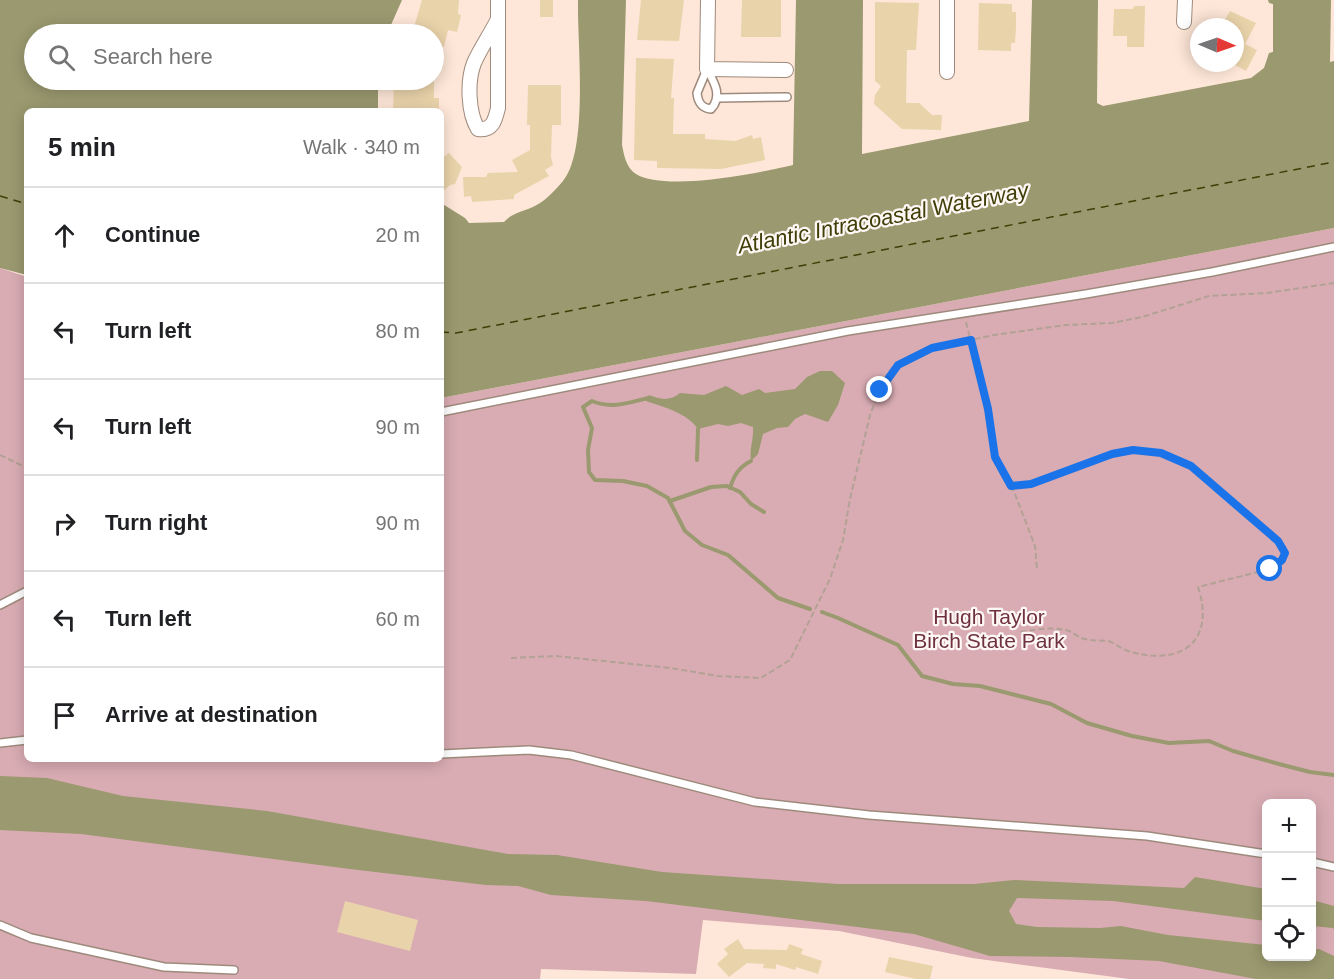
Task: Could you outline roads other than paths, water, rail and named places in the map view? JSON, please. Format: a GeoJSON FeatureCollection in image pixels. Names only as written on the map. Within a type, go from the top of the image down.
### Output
{"type":"FeatureCollection","features":[{"type":"Feature","properties":{"kind":"street"},"geometry":{"type":"LineString","coordinates":[[497,21],[473,66],[469,99],[472,120],[478,129],[484,130],[490,128],[495,122],[498,108],[498,0]]}},
{"type":"Feature","properties":{"kind":"street"},"geometry":{"type":"LineString","coordinates":[[708,0],[707,69],[786,70]]}},
{"type":"Feature","properties":{"kind":"street"},"geometry":{"type":"LineString","coordinates":[[947,0],[947,72]]}},
{"type":"Feature","properties":{"kind":"street"},"geometry":{"type":"LineString","coordinates":[[1184,22],[1185,0]]}},
{"type":"Feature","properties":{"kind":"lane"},"geometry":{"type":"LineString","coordinates":[[707,69],[715,84],[717,98],[711,109],[705,109],[697,93],[707,69]]}},
{"type":"Feature","properties":{"kind":"lane"},"geometry":{"type":"LineString","coordinates":[[717,98],[787,98]]}},
{"type":"Feature","properties":{"kind":"lane"},"geometry":{"type":"LineString","coordinates":[[444,411],[848,331],[1212,272],[1334,247]]}},
{"type":"Feature","properties":{"kind":"lane"},"geometry":{"type":"LineString","coordinates":[[0,605],[24,593]]}},
{"type":"Feature","properties":{"kind":"lane"},"geometry":{"type":"LineString","coordinates":[[0,743],[24,740]]}},
{"type":"Feature","properties":{"kind":"lane"},"geometry":{"type":"LineString","coordinates":[[444,754],[530,750],[571,755],[755,802],[881,816],[1147,836],[1262,854]]}},
{"type":"Feature","properties":{"kind":"lane"},"geometry":{"type":"LineString","coordinates":[[1316,863],[1334,867]]}},
{"type":"Feature","properties":{"kind":"lane"},"geometry":{"type":"LineString","coordinates":[[0,925],[31,938],[164,967],[234,970]]}},
{"type":"Feature","properties":{"kind":"water"},"geometry":{"type":"Polygon","coordinates":[[[0,0],[402,0],[391,24],[24,24],[24,90],[378,90],[378,108],[24,108],[24,274],[0,268],[0,0]]]}},
{"type":"Feature","properties":{"kind":"water","name":"Atlantic Intracoastal Waterway"},"geometry":{"type":"Polygon","coordinates":[[[578,0],[626,0],[622,145],[628,165],[636,174],[650,179],[689,181],[713,179],[793,165],[796,0],[863,0],[862,154],[1029,121],[1032,0],[1098,0],[1097,103],[1103,106],[1251,78],[1264,68],[1269,53],[1273,52],[1273,4],[1268,0],[1331,0],[1330,62],[1334,61],[1334,228],[444,397],[444,205],[469,223],[504,222],[543,201],[563,181],[571,166],[576,145],[580,95],[578,0]]]}},
{"type":"Feature","properties":{"kind":"water"},"geometry":{"type":"Polygon","coordinates":[[[820,371],[832,371],[845,383],[838,405],[828,422],[805,414],[795,419],[788,427],[777,428],[763,434],[758,454],[751,461],[753,427],[741,423],[728,426],[718,424],[698,429],[681,415],[646,401],[649,395],[665,399],[680,393],[704,395],[726,386],[742,395],[759,389],[765,393],[795,389],[807,377],[820,371]]]}},
{"type":"Feature","properties":{"kind":"water"},"geometry":{"type":"Polygon","coordinates":[[[0,776],[47,778],[123,796],[267,811],[508,854],[557,855],[662,872],[838,884],[974,884],[1014,880],[1184,888],[1195,877],[1262,888],[1262,920],[1113,901],[1017,898],[1009,911],[1016,924],[1037,927],[1121,926],[1168,935],[1262,945],[1262,961],[1316,961],[1316,949],[1319,949],[1334,956],[1334,979],[1256,979],[1159,961],[990,956],[914,934],[646,901],[551,895],[518,886],[486,885],[350,869],[81,834],[0,830],[0,776]]]}},
{"type":"Feature","properties":{"kind":"water"},"geometry":{"type":"Polygon","coordinates":[[[1316,901],[1334,906],[1334,930],[1316,926],[1316,901]]]}},
{"type":"Feature","properties":{"kind":"waterway"},"geometry":{"type":"LineString","coordinates":[[648,398],[613,405],[592,401],[583,407],[592,428],[588,450],[589,472],[595,480],[623,481],[647,486],[668,498],[685,531],[702,545],[728,555],[778,598],[810,609]]}},
{"type":"Feature","properties":{"kind":"waterway"},"geometry":{"type":"LineString","coordinates":[[697,460],[698,429]]}},
{"type":"Feature","properties":{"kind":"waterway"},"geometry":{"type":"LineString","coordinates":[[730,488],[738,472],[751,461]]}},
{"type":"Feature","properties":{"kind":"waterway"},"geometry":{"type":"LineString","coordinates":[[670,501],[711,487],[727,486],[740,492],[751,504],[764,512]]}},
{"type":"Feature","properties":{"kind":"waterway"},"geometry":{"type":"LineString","coordinates":[[822,612],[898,645],[922,676],[953,684],[980,686],[1051,704],[1087,723],[1132,736],[1169,743],[1209,741],[1233,751],[1279,764],[1334,775]]}},
{"type":"Feature","properties":{"kind":"park label","name":"Hugh Taylor Birch State Park"},"geometry":{"type":"Point","coordinates":[989,628]}}]}
